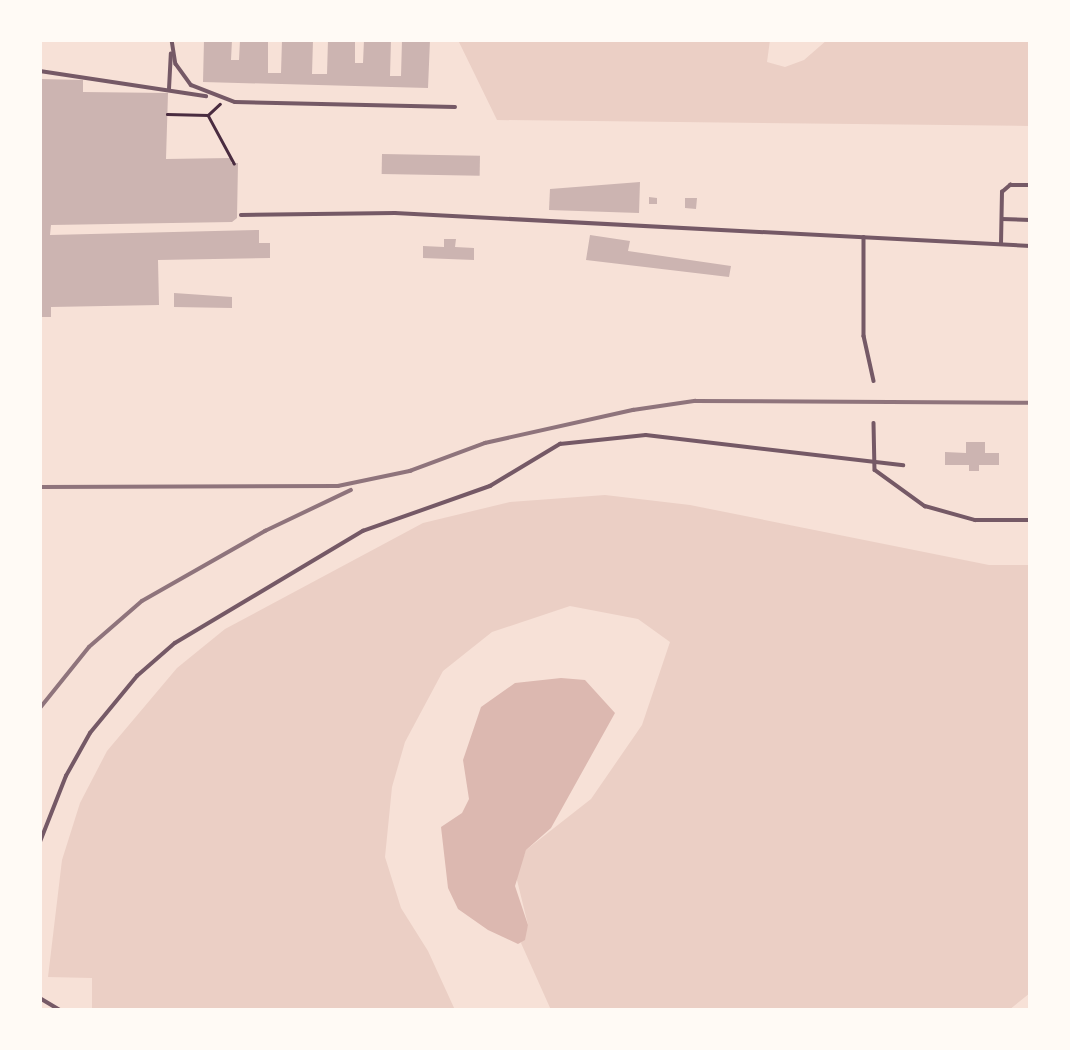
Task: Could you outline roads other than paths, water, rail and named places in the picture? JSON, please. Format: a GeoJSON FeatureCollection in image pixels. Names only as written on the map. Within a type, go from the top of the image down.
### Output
{"type":"FeatureCollection","features":[{"type":"Feature","properties":{"kind":"lane"},"geometry":{"type":"LineString","coordinates":[[169,89],[172,42]]}},
{"type":"Feature","properties":{"kind":"lane"},"geometry":{"type":"LineString","coordinates":[[172,42],[185,79],[198,90],[225,99]]}},
{"type":"Feature","properties":{"kind":"lane"},"geometry":{"type":"LineString","coordinates":[[40,71],[258,105],[455,107]]}},
{"type":"Feature","properties":{"kind":"lane"},"geometry":{"type":"LineString","coordinates":[[1001,244],[1004,189],[1030,186]]}},
{"type":"Feature","properties":{"kind":"lane"},"geometry":{"type":"LineString","coordinates":[[241,215],[395,213],[1030,246]]}},
{"type":"Feature","properties":{"kind":"lane"},"geometry":{"type":"LineString","coordinates":[[1002,219],[1030,220]]}},
{"type":"Feature","properties":{"kind":"lane"},"geometry":{"type":"LineString","coordinates":[[864,237],[864,336],[874,381]]}},
{"type":"Feature","properties":{"kind":"lane"},"geometry":{"type":"LineString","coordinates":[[874,423],[873,462],[881,476],[937,512],[975,520],[1030,520]]}},
{"type":"Feature","properties":{"kind":"lane"},"geometry":{"type":"LineString","coordinates":[[40,842],[77,754],[137,676],[195,628],[376,525],[490,486],[550,448],[584,439],[657,435],[902,465]]}},
{"type":"Feature","properties":{"kind":"lane"},"geometry":{"type":"LineString","coordinates":[[40,999],[60,1010]]}},
{"type":"Feature","properties":{"kind":"railway"},"geometry":{"type":"LineString","coordinates":[[40,487],[338,486],[410,471],[485,443],[633,410],[695,401],[1030,403]]}},
{"type":"Feature","properties":{"kind":"railway"},"geometry":{"type":"LineString","coordinates":[[40,708],[89,647],[142,601],[265,531],[351,490]]}}]}
